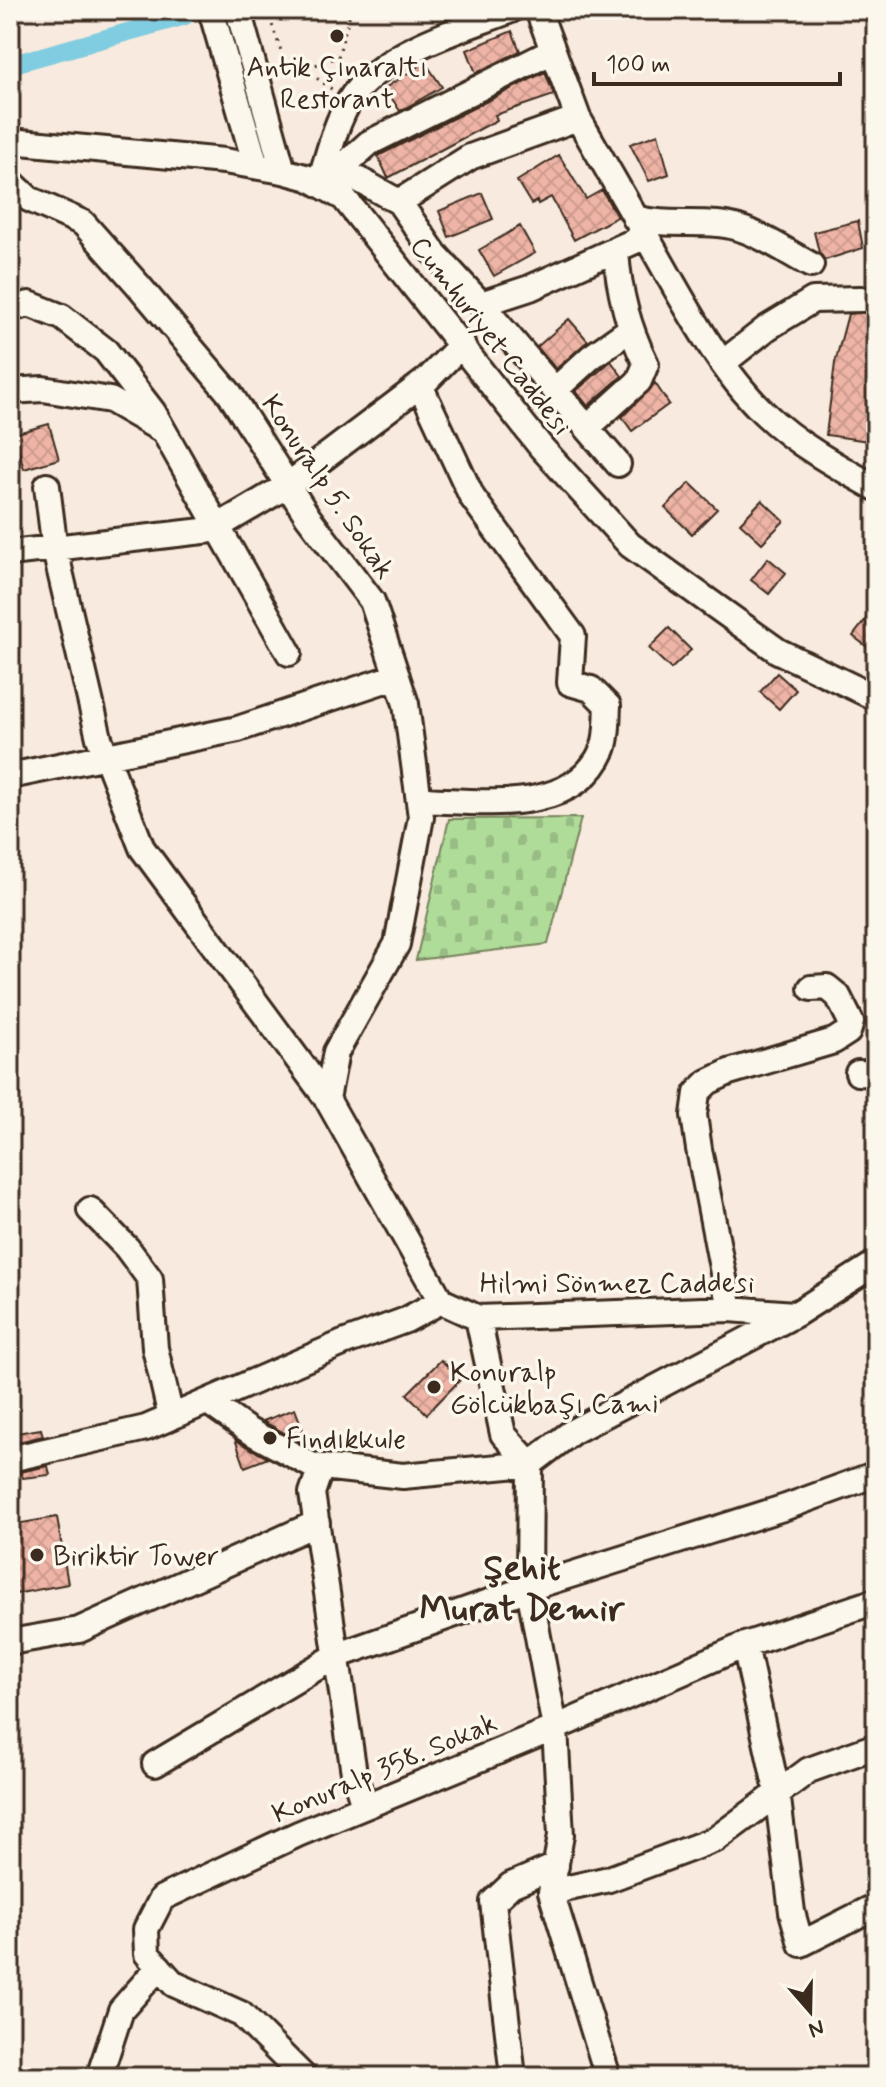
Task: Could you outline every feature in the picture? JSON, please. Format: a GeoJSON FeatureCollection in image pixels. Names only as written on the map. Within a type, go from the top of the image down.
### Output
{"type":"FeatureCollection","features":[{"type":"Feature","properties":{"kind":"street"},"geometry":{"type":"LineString","coordinates":[[211,10],[256,166]]}},
{"type":"Feature","properties":{"kind":"street"},"geometry":{"type":"LineString","coordinates":[[238,10],[283,171]]}},
{"type":"Feature","properties":{"kind":"street"},"geometry":{"type":"LineString","coordinates":[[329,172],[358,89],[405,53],[511,10]]}},
{"type":"Feature","properties":{"kind":"street"},"geometry":{"type":"LineString","coordinates":[[538,10],[578,118],[724,362],[764,413],[832,464],[876,488]]}},
{"type":"Feature","properties":{"kind":"street"},"geometry":{"type":"LineString","coordinates":[[329,172],[369,143],[553,51]]}},
{"type":"Feature","properties":{"kind":"street"},"geometry":{"type":"LineString","coordinates":[[399,202],[470,157],[578,118]]}},
{"type":"Feature","properties":{"kind":"street","name":"Cumhuriyet Caddesi"},"geometry":{"type":"LineString","coordinates":[[10,141],[283,171],[329,172],[344,198],[541,447],[630,545],[778,651],[873,690]]}},
{"type":"Feature","properties":{"kind":"street"},"geometry":{"type":"LineString","coordinates":[[329,172],[399,202],[435,254],[618,464]]}},
{"type":"Feature","properties":{"kind":"street","name":"Konuralp 5. Sokak"},"geometry":{"type":"LineString","coordinates":[[10,181],[29,199],[83,223],[230,394],[288,485],[372,601],[406,704],[421,817],[397,944],[336,1052],[327,1099]]}},
{"type":"Feature","properties":{"kind":"street"},"geometry":{"type":"LineString","coordinates":[[481,304],[530,288],[616,252],[641,227],[720,223],[761,238],[811,265]]}},
{"type":"Feature","properties":{"kind":"street"},"geometry":{"type":"LineString","coordinates":[[588,427],[639,381],[646,364],[629,330],[619,285],[616,252]]}},
{"type":"Feature","properties":{"kind":"street"},"geometry":{"type":"LineString","coordinates":[[724,362],[767,328],[813,300],[861,299]]}},
{"type":"Feature","properties":{"kind":"street"},"geometry":{"type":"LineString","coordinates":[[10,309],[29,304],[62,317],[106,351],[164,431],[289,653]]}},
{"type":"Feature","properties":{"kind":"street"},"geometry":{"type":"LineString","coordinates":[[555,390],[591,357],[629,330]]}},
{"type":"Feature","properties":{"kind":"street"},"geometry":{"type":"LineString","coordinates":[[10,553],[212,530],[288,485],[420,385],[462,344]]}},
{"type":"Feature","properties":{"kind":"street"},"geometry":{"type":"LineString","coordinates":[[419,800],[524,801],[581,781],[604,748],[608,706],[591,689],[570,683],[573,636],[472,497],[420,385]]}},
{"type":"Feature","properties":{"kind":"street"},"geometry":{"type":"LineString","coordinates":[[10,391],[43,389],[110,400],[164,431]]}},
{"type":"Feature","properties":{"kind":"street"},"geometry":{"type":"LineString","coordinates":[[10,1459],[146,1428],[406,1320],[441,1301],[327,1099],[142,848],[106,756],[55,550],[47,486]]}},
{"type":"Feature","properties":{"kind":"street"},"geometry":{"type":"LineString","coordinates":[[10,776],[238,729],[397,676]]}},
{"type":"Feature","properties":{"kind":"street"},"geometry":{"type":"LineString","coordinates":[[730,1309],[699,1149],[694,1115],[697,1093],[708,1082],[729,1072],[834,1041],[848,1032],[851,1022],[838,996],[827,987],[811,988]]}},
{"type":"Feature","properties":{"kind":"street"},"geometry":{"type":"LineString","coordinates":[[90,1210],[127,1248],[150,1279],[155,1348],[171,1417]]}},
{"type":"Feature","properties":{"kind":"street","name":"Hilmi Sönmez Caddesi"},"geometry":{"type":"LineString","coordinates":[[530,1464],[572,1432],[796,1314],[876,1263]]}},
{"type":"Feature","properties":{"kind":"street","name":"Hilmi Sönmez Caddesi"},"geometry":{"type":"LineString","coordinates":[[441,1301],[478,1318],[730,1309],[796,1314]]}},
{"type":"Feature","properties":{"kind":"street"},"geometry":{"type":"LineString","coordinates":[[478,1318],[503,1434],[530,1464],[529,1588],[555,1728],[561,1835],[551,1892],[608,2077]]}},
{"type":"Feature","properties":{"kind":"street"},"geometry":{"type":"LineString","coordinates":[[208,1402],[249,1431],[321,1467],[403,1476],[530,1464]]}},
{"type":"Feature","properties":{"kind":"street"},"geometry":{"type":"LineString","coordinates":[[321,1467],[312,1493],[354,1773],[364,1806]]}},
{"type":"Feature","properties":{"kind":"street"},"geometry":{"type":"LineString","coordinates":[[155,1764],[336,1656],[529,1588],[786,1507],[876,1474]]}},
{"type":"Feature","properties":{"kind":"street"},"geometry":{"type":"LineString","coordinates":[[10,1642],[79,1630],[317,1523]]}},
{"type":"Feature","properties":{"kind":"street","name":"Konuralp 358. Sokak"},"geometry":{"type":"LineString","coordinates":[[159,1967],[147,1954],[146,1929],[162,1898],[364,1806],[555,1728],[745,1645],[876,1601]]}},
{"type":"Feature","properties":{"kind":"street"},"geometry":{"type":"LineString","coordinates":[[745,1645],[777,1791],[792,1912],[801,1944],[876,1906]]}},
{"type":"Feature","properties":{"kind":"street"},"geometry":{"type":"LineString","coordinates":[[551,1892],[609,1879],[716,1839],[809,1770],[876,1746]]}},
{"type":"Feature","properties":{"kind":"street"},"geometry":{"type":"LineString","coordinates":[[513,2077],[493,1902],[511,1885],[556,1866]]}},
{"type":"Feature","properties":{"kind":"street"},"geometry":{"type":"LineString","coordinates":[[99,2077],[121,2010],[159,1967],[174,1984],[241,2014],[304,2077]]}},
{"type":"Feature","properties":{"kind":"path"},"geometry":{"type":"LineString","coordinates":[[267,10],[289,74],[338,57],[351,10]]}},
{"type":"Feature","properties":{"kind":"path"},"geometry":{"type":"LineString","coordinates":[[304,69],[351,103]]}},
{"type":"Feature","properties":{"kind":"green space"},"geometry":{"type":"Polygon","coordinates":[[[581,818],[548,944],[416,960],[449,819],[581,818]]]}},
{"type":"Feature","properties":{"kind":"building"},"geometry":{"type":"Polygon","coordinates":[[[512,31],[520,51],[476,73],[467,50],[512,31]]]}},
{"type":"Feature","properties":{"kind":"building"},"geometry":{"type":"Polygon","coordinates":[[[425,62],[442,87],[400,111],[385,88],[425,62]]]}},
{"type":"Feature","properties":{"kind":"building"},"geometry":{"type":"Polygon","coordinates":[[[545,72],[554,95],[495,115],[497,120],[388,178],[378,156],[545,72]]]}},
{"type":"Feature","properties":{"kind":"building"},"geometry":{"type":"Polygon","coordinates":[[[658,134],[669,174],[649,181],[630,144],[658,134]]]}},
{"type":"Feature","properties":{"kind":"building"},"geometry":{"type":"Polygon","coordinates":[[[559,155],[586,199],[602,190],[617,217],[574,240],[551,197],[531,204],[517,181],[559,155]]]}},
{"type":"Feature","properties":{"kind":"building"},"geometry":{"type":"Polygon","coordinates":[[[482,193],[493,219],[449,237],[439,211],[482,193]]]}},
{"type":"Feature","properties":{"kind":"building"},"geometry":{"type":"Polygon","coordinates":[[[858,221],[863,248],[825,260],[819,252],[814,232],[858,221]]]}},
{"type":"Feature","properties":{"kind":"building"},"geometry":{"type":"Polygon","coordinates":[[[520,226],[535,253],[494,276],[479,250],[520,226]]]}},
{"type":"Feature","properties":{"kind":"building"},"geometry":{"type":"Polygon","coordinates":[[[876,313],[866,357],[876,357],[876,442],[826,435],[835,363],[848,314],[876,313]]]}},
{"type":"Feature","properties":{"kind":"building"},"geometry":{"type":"Polygon","coordinates":[[[569,319],[588,341],[556,369],[537,347],[569,319]]]}},
{"type":"Feature","properties":{"kind":"building"},"geometry":{"type":"Polygon","coordinates":[[[611,361],[622,376],[588,406],[576,391],[611,361]]]}},
{"type":"Feature","properties":{"kind":"building"},"geometry":{"type":"Polygon","coordinates":[[[655,383],[669,404],[632,431],[622,417],[655,383]]]}},
{"type":"Feature","properties":{"kind":"building"},"geometry":{"type":"Polygon","coordinates":[[[49,424],[59,459],[24,469],[14,434],[49,424]]]}},
{"type":"Feature","properties":{"kind":"building"},"geometry":{"type":"Polygon","coordinates":[[[690,483],[717,509],[692,534],[665,508],[690,483]]]}},
{"type":"Feature","properties":{"kind":"building"},"geometry":{"type":"Polygon","coordinates":[[[762,500],[784,521],[762,543],[740,523],[762,500]]]}},
{"type":"Feature","properties":{"kind":"building"},"geometry":{"type":"Polygon","coordinates":[[[768,558],[786,573],[769,594],[751,580],[768,558]]]}},
{"type":"Feature","properties":{"kind":"building"},"geometry":{"type":"Polygon","coordinates":[[[876,606],[876,654],[853,636],[876,606]]]}},
{"type":"Feature","properties":{"kind":"building"},"geometry":{"type":"Polygon","coordinates":[[[669,628],[691,650],[671,669],[649,648],[669,628]]]}},
{"type":"Feature","properties":{"kind":"building"},"geometry":{"type":"Polygon","coordinates":[[[777,673],[796,690],[779,709],[760,692],[777,673]]]}},
{"type":"Feature","properties":{"kind":"building","name":"Konuralp Gölcükbaşı Cami"},"geometry":{"type":"Polygon","coordinates":[[[441,1360],[461,1379],[427,1414],[407,1394],[441,1360]]]}},
{"type":"Feature","properties":{"kind":"building"},"geometry":{"type":"Polygon","coordinates":[[[295,1409],[308,1443],[304,1444],[263,1421],[295,1409]]]}},
{"type":"Feature","properties":{"kind":"building"},"geometry":{"type":"Polygon","coordinates":[[[41,1429],[43,1436],[10,1444],[10,1434],[41,1429]]]}},
{"type":"Feature","properties":{"kind":"building"},"geometry":{"type":"Polygon","coordinates":[[[235,1439],[242,1444],[268,1458],[245,1467],[235,1439]]]}},
{"type":"Feature","properties":{"kind":"building"},"geometry":{"type":"Polygon","coordinates":[[[48,1466],[50,1475],[23,1478],[20,1472],[48,1466]]]}},
{"type":"Feature","properties":{"kind":"building","name":"Biriktir Tower"},"geometry":{"type":"Polygon","coordinates":[[[57,1517],[68,1584],[10,1595],[10,1525],[57,1517]]]}},
{"type":"Feature","properties":{"kind":"waterway"},"geometry":{"type":"LineString","coordinates":[[10,65],[185,16]]}},
{"type":"Feature","properties":{"kind":"place","name":"Antik Çınaraltı Restorant"},"geometry":{"type":"Point","coordinates":[337,36]}},
{"type":"Feature","properties":{"kind":"place","name":"Konuralp Gölcükbaşı Cami"},"geometry":{"type":"Point","coordinates":[434,1387]}},
{"type":"Feature","properties":{"kind":"place","name":"Fındıkkule"},"geometry":{"type":"Point","coordinates":[270,1438]}},
{"type":"Feature","properties":{"kind":"place","name":"Biriktir Tower"},"geometry":{"type":"Point","coordinates":[37,1555]}},
{"type":"Feature","properties":{"kind":"district","name":"Şehit Murat Demir"},"geometry":{"type":"Point","coordinates":[522,1586]}}]}
